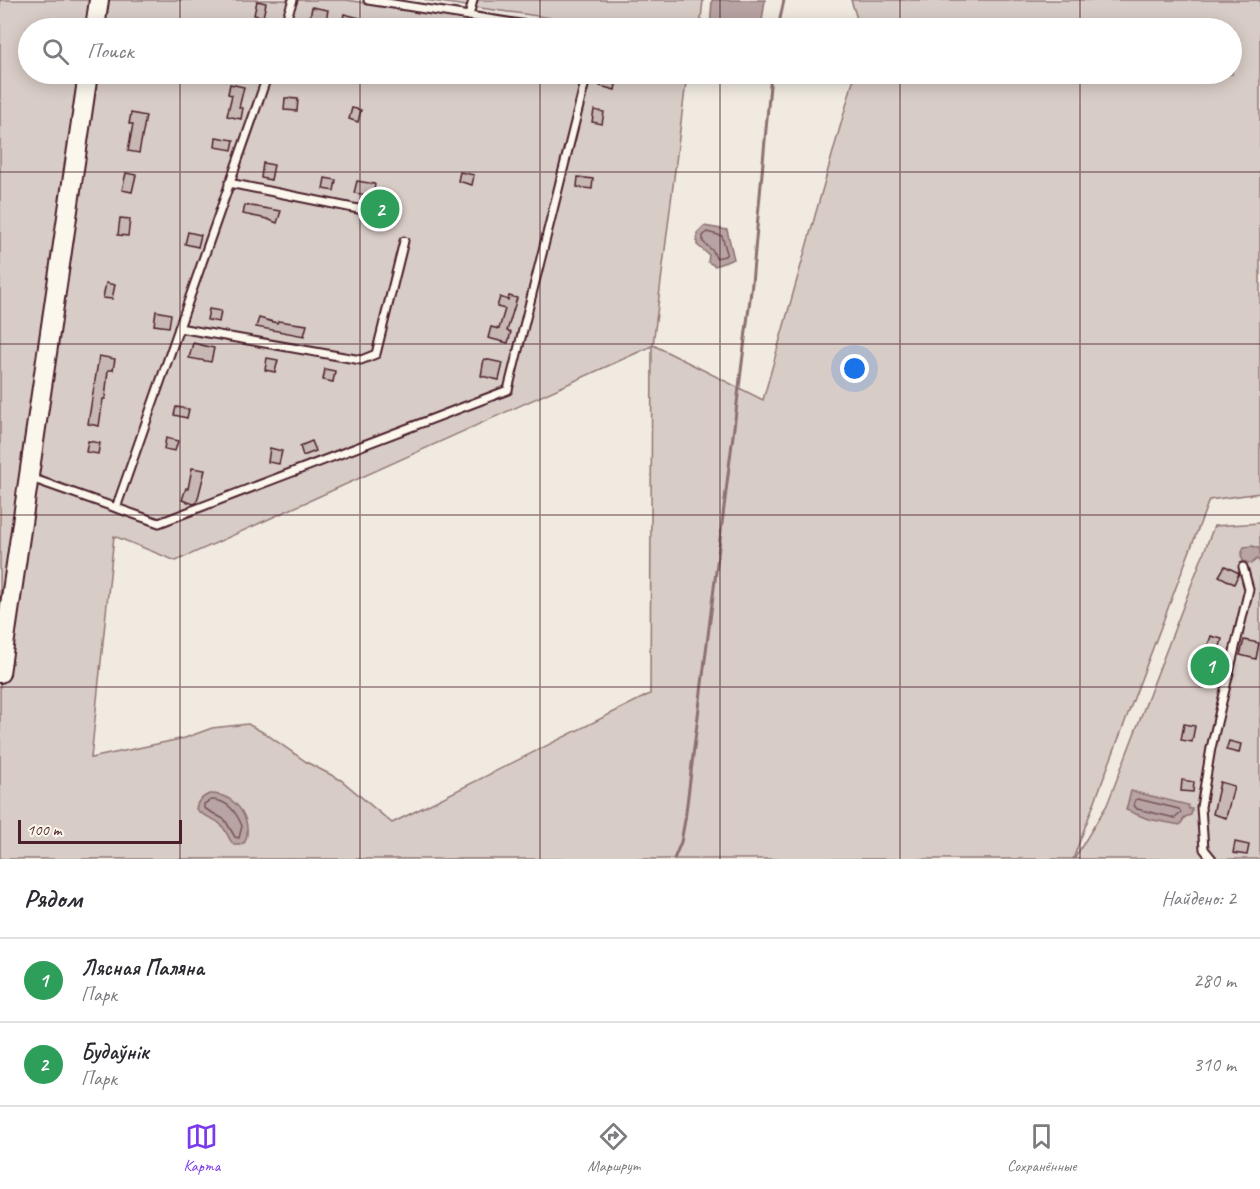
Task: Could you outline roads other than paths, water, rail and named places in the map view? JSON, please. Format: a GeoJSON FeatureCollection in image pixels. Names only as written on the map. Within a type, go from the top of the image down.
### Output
{"type":"FeatureCollection","features":[{"type":"Feature","properties":{"kind":"street"},"geometry":{"type":"LineString","coordinates":[[96,18],[99,0]]}},
{"type":"Feature","properties":{"kind":"street"},"geometry":{"type":"LineString","coordinates":[[0,673],[87,84]]}},
{"type":"Feature","properties":{"kind":"lane"},"geometry":{"type":"LineString","coordinates":[[287,18],[293,0]]}},
{"type":"Feature","properties":{"kind":"lane"},"geometry":{"type":"LineString","coordinates":[[368,0],[482,18]]}},
{"type":"Feature","properties":{"kind":"lane"},"geometry":{"type":"LineString","coordinates":[[469,16],[473,0]]}},
{"type":"Feature","properties":{"kind":"lane"},"geometry":{"type":"LineString","coordinates":[[116,508],[264,84]]}},
{"type":"Feature","properties":{"kind":"lane"},"geometry":{"type":"LineString","coordinates":[[29,477],[159,523],[508,390],[584,84]]}},
{"type":"Feature","properties":{"kind":"lane"},"geometry":{"type":"LineString","coordinates":[[229,183],[388,215]]}},
{"type":"Feature","properties":{"kind":"lane"},"geometry":{"type":"LineString","coordinates":[[179,328],[361,360],[376,354],[404,241]]}},
{"type":"Feature","properties":{"kind":"lane"},"geometry":{"type":"LineString","coordinates":[[1212,859],[1204,849],[1202,807],[1210,748],[1250,589],[1243,567]]}},
{"type":"Feature","properties":{"kind":"water"},"geometry":{"type":"Polygon","coordinates":[[[712,0],[765,0],[762,18],[711,18],[712,0]]]}},
{"type":"Feature","properties":{"kind":"water"},"geometry":{"type":"Polygon","coordinates":[[[704,226],[727,230],[734,259],[715,266],[708,262],[709,255],[697,245],[697,233],[704,226]]]}},
{"type":"Feature","properties":{"kind":"water"},"geometry":{"type":"Polygon","coordinates":[[[1253,546],[1260,549],[1260,562],[1257,559],[1251,564],[1243,561],[1241,555],[1244,547],[1253,546]]]}},
{"type":"Feature","properties":{"kind":"water"},"geometry":{"type":"Polygon","coordinates":[[[1131,791],[1188,805],[1189,809],[1192,809],[1191,815],[1185,817],[1180,825],[1148,819],[1126,810],[1131,791]]]}},
{"type":"Feature","properties":{"kind":"water"},"geometry":{"type":"Polygon","coordinates":[[[209,794],[226,797],[240,809],[247,825],[245,842],[234,845],[221,825],[196,809],[199,801],[209,794]]]}},
{"type":"Feature","properties":{"kind":"waterway"},"geometry":{"type":"LineString","coordinates":[[780,18],[784,0]]}},
{"type":"Feature","properties":{"kind":"waterway"},"geometry":{"type":"LineString","coordinates":[[674,859],[681,842],[685,820],[752,283],[770,84]]}},
{"type":"Feature","properties":{"kind":"place","name":"Будаўнік"},"geometry":{"type":"Point","coordinates":[380,209]}},
{"type":"Feature","properties":{"kind":"place","name":"Лясная Паляна"},"geometry":{"type":"Point","coordinates":[1210,666]}}]}
